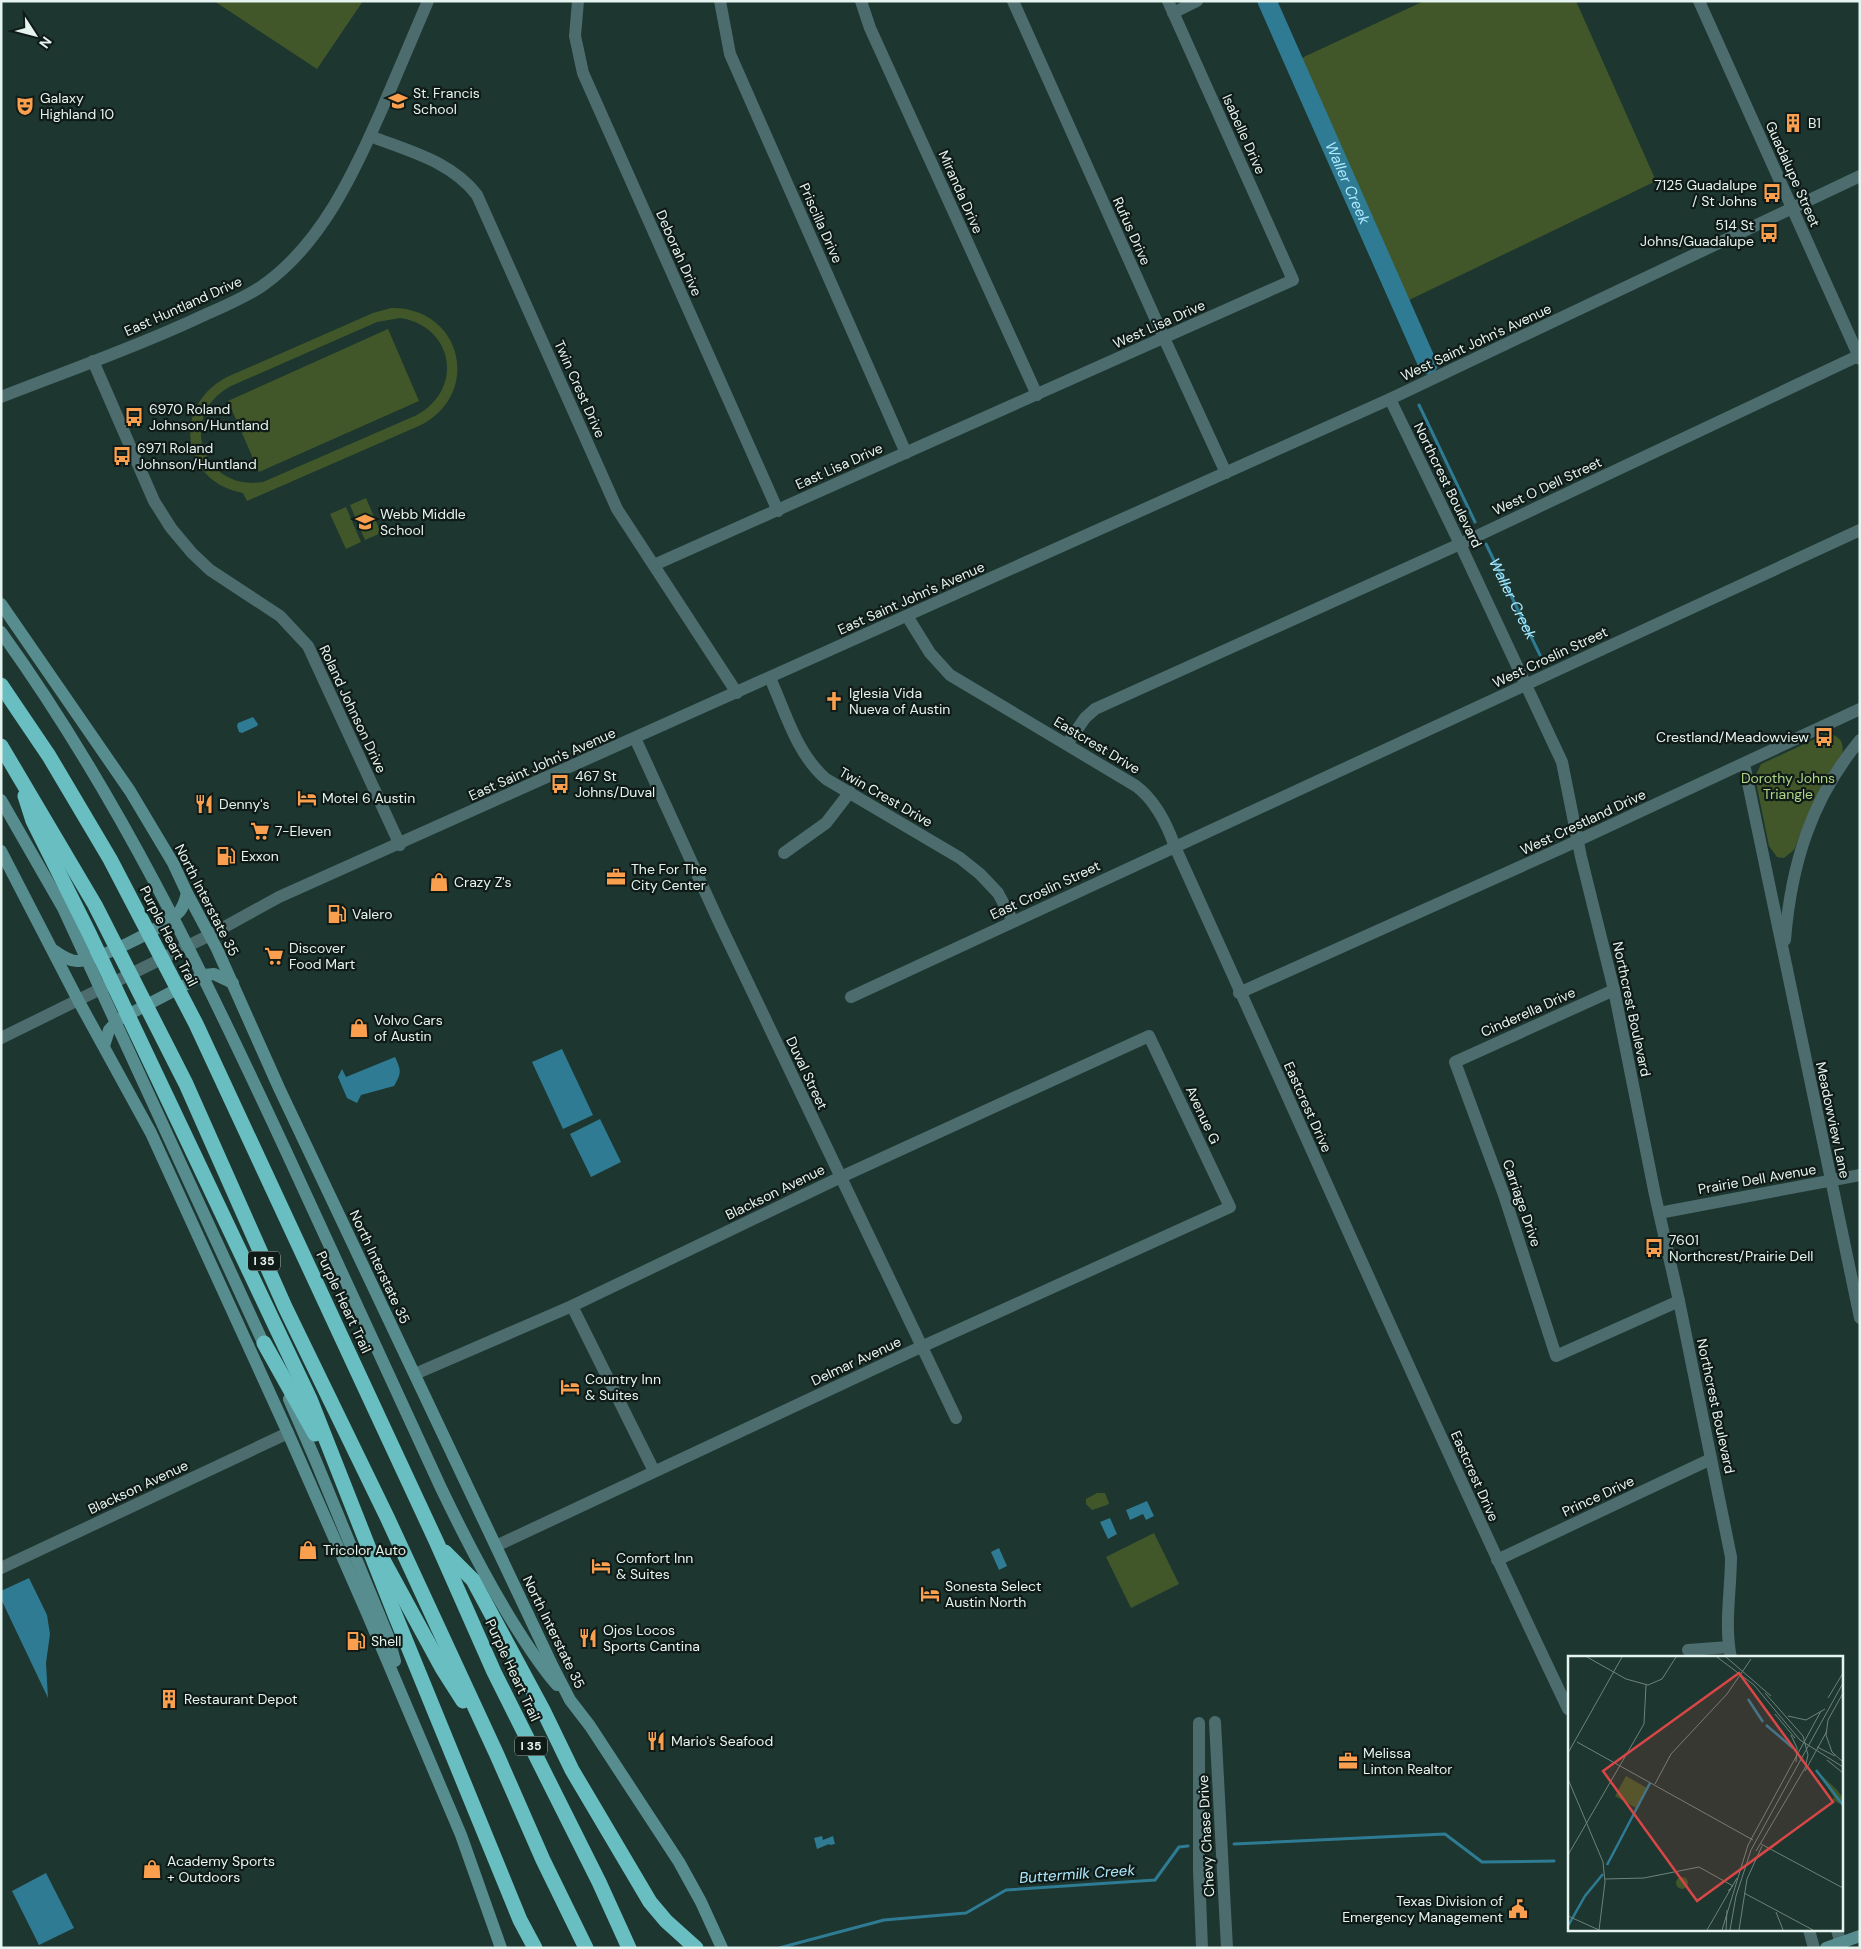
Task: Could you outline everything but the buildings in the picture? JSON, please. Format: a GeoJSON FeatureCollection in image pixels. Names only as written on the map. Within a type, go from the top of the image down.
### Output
{"type":"FeatureCollection","features":[{"type":"Feature","properties":{"kind":"highway","name":"Purple Heart Trail"},"geometry":{"type":"LineString","coordinates":[[1,685],[49,756],[100,842],[184,999],[437,1544],[494,1672],[599,1882],[628,1948]]}},
{"type":"Feature","properties":{"kind":"highway","name":"I 35"},"geometry":{"type":"LineString","coordinates":[[1,746],[95,905],[186,1084],[285,1307],[387,1517],[497,1755],[543,1860],[586,1948]]}},
{"type":"Feature","properties":{"kind":"highway"},"geometry":{"type":"LineString","coordinates":[[18,773],[33,821],[88,931],[278,1332],[327,1440],[437,1718],[520,1920],[535,1948]]}},
{"type":"Feature","properties":{"kind":"highway"},"geometry":{"type":"LineString","coordinates":[[264,1343],[329,1458],[442,1668],[497,1755]]}},
{"type":"Feature","properties":{"kind":"highway"},"geometry":{"type":"LineString","coordinates":[[437,1544],[473,1580],[543,1710],[572,1770],[635,1879],[650,1902],[666,1921],[696,1948]]}},
{"type":"Feature","properties":{"kind":"main road","name":"North Interstate 35"},"geometry":{"type":"LineString","coordinates":[[1,604],[130,792],[173,862],[186,893],[210,935],[233,983],[279,1088],[570,1700],[587,1722],[679,1862],[701,1902],[722,1948]]}},
{"type":"Feature","properties":{"kind":"main road"},"geometry":{"type":"LineString","coordinates":[[1,632],[65,727],[110,801],[157,885],[226,1021],[436,1479],[502,1604],[543,1669],[570,1700]]}},
{"type":"Feature","properties":{"kind":"main road"},"geometry":{"type":"LineString","coordinates":[[1,800],[63,908],[264,1343],[315,1458],[388,1636],[411,1716]]}},
{"type":"Feature","properties":{"kind":"main road"},"geometry":{"type":"LineString","coordinates":[[1,851],[78,1000],[151,1133],[288,1433],[461,1836],[501,1948]]}},
{"type":"Feature","properties":{"kind":"main road"},"geometry":{"type":"LineString","coordinates":[[53,950],[75,961],[90,960],[128,943],[169,920],[179,913],[186,893]]}},
{"type":"Feature","properties":{"kind":"main road"},"geometry":{"type":"LineString","coordinates":[[104,1046],[109,1030],[118,1020],[204,975],[214,974],[233,983]]}},
{"type":"Feature","properties":{"kind":"main road"},"geometry":{"type":"LineString","coordinates":[[1826,1948],[1841,1946],[1860,1936]]}},
{"type":"Feature","properties":{"kind":"street","name":"East Huntland Drive"},"geometry":{"type":"LineString","coordinates":[[1,397],[172,330],[244,297],[263,285],[288,264],[312,238],[333,209],[370,136],[428,1]]}},
{"type":"Feature","properties":{"kind":"street","name":"Deborah Drive"},"geometry":{"type":"LineString","coordinates":[[578,1],[575,36],[583,73],[778,511]]}},
{"type":"Feature","properties":{"kind":"street","name":"Priscilla Drive"},"geometry":{"type":"LineString","coordinates":[[720,1],[730,54],[906,453]]}},
{"type":"Feature","properties":{"kind":"street","name":"Miranda Drive"},"geometry":{"type":"LineString","coordinates":[[861,1],[870,28],[1037,395]]}},
{"type":"Feature","properties":{"kind":"street","name":"Rufus Drive"},"geometry":{"type":"LineString","coordinates":[[1013,1],[1226,473]]}},
{"type":"Feature","properties":{"kind":"street"},"geometry":{"type":"LineString","coordinates":[[1170,7],[1198,1]]}},
{"type":"Feature","properties":{"kind":"street","name":"Guadalupe Street"},"geometry":{"type":"LineString","coordinates":[[1699,1],[1859,356]]}},
{"type":"Feature","properties":{"kind":"street","name":"Isabelle Drive"},"geometry":{"type":"LineString","coordinates":[[1170,7],[1294,280]]}},
{"type":"Feature","properties":{"kind":"street","name":"Twin Crest Drive"},"geometry":{"type":"LineString","coordinates":[[370,136],[435,161],[467,182],[477,195],[617,509],[737,692]]}},
{"type":"Feature","properties":{"kind":"street","name":"West Saint John's Avenue"},"geometry":{"type":"LineString","coordinates":[[1101,530],[1390,399],[1860,176]]}},
{"type":"Feature","properties":{"kind":"street","name":"West Lisa Drive"},"geometry":{"type":"LineString","coordinates":[[1037,395],[1294,280]]}},
{"type":"Feature","properties":{"kind":"street","name":"West O Dell Street"},"geometry":{"type":"LineString","coordinates":[[1067,744],[1085,718],[1095,709],[1460,544],[1859,356]]}},
{"type":"Feature","properties":{"kind":"street","name":"Roland Johnson Drive"},"geometry":{"type":"LineString","coordinates":[[93,361],[154,501],[171,528],[192,553],[210,570],[280,616],[308,646],[400,845]]}},
{"type":"Feature","properties":{"kind":"street","name":"East Lisa Drive"},"geometry":{"type":"LineString","coordinates":[[654,565],[1037,395]]}},
{"type":"Feature","properties":{"kind":"street","name":"Northcrest Boulevard"},"geometry":{"type":"LineString","coordinates":[[1390,399],[1562,762],[1578,841],[1614,990],[1731,1557],[1730,1653]]}},
{"type":"Feature","properties":{"kind":"street","name":"East Saint John's Avenue"},"geometry":{"type":"LineString","coordinates":[[1,1038],[193,944],[279,897],[400,845],[1101,530]]}},
{"type":"Feature","properties":{"kind":"street","name":"West Croslin Street"},"geometry":{"type":"LineString","coordinates":[[1253,811],[1860,530]]}},
{"type":"Feature","properties":{"kind":"street","name":"Eastcrest Drive"},"geometry":{"type":"LineString","coordinates":[[907,616],[930,653],[950,675],[1144,792],[1156,806],[1169,830],[1240,993],[1497,1560],[1568,1709]]}},
{"type":"Feature","properties":{"kind":"street","name":"Twin Crest Drive"},"geometry":{"type":"LineString","coordinates":[[770,678],[799,746],[808,760],[826,779],[967,864],[980,874],[998,893],[1013,921]]}},
{"type":"Feature","properties":{"kind":"street","name":"West Crestland Drive"},"geometry":{"type":"LineString","coordinates":[[1240,993],[1578,841],[1860,709]]}},
{"type":"Feature","properties":{"kind":"street","name":"Duval Street"},"geometry":{"type":"LineString","coordinates":[[635,738],[719,922],[956,1418]]}},
{"type":"Feature","properties":{"kind":"street","name":"Meadowview Lane"},"geometry":{"type":"LineString","coordinates":[[1784,956],[1787,910],[1793,875],[1804,834],[1819,800],[1840,766],[1860,740]]}},
{"type":"Feature","properties":{"kind":"street","name":"Meadowview Lane"},"geometry":{"type":"LineString","coordinates":[[1744,764],[1860,1318]]}},
{"type":"Feature","properties":{"kind":"street"},"geometry":{"type":"LineString","coordinates":[[784,854],[826,823],[850,792]]}},
{"type":"Feature","properties":{"kind":"street","name":"East Croslin Street"},"geometry":{"type":"LineString","coordinates":[[851,998],[1253,811]]}},
{"type":"Feature","properties":{"kind":"street","name":"Cinderella Drive"},"geometry":{"type":"LineString","coordinates":[[1455,1062],[1614,990]]}},
{"type":"Feature","properties":{"kind":"street","name":"Blackson Avenue"},"geometry":{"type":"LineString","coordinates":[[415,1374],[572,1306],[840,1177],[1149,1036]]}},
{"type":"Feature","properties":{"kind":"street","name":"Avenue G"},"geometry":{"type":"LineString","coordinates":[[1149,1036],[1230,1207]]}},
{"type":"Feature","properties":{"kind":"street","name":"Carriage Drive"},"geometry":{"type":"LineString","coordinates":[[1455,1062],[1504,1195],[1556,1356],[1679,1301]]}},
{"type":"Feature","properties":{"kind":"street","name":"Prairie Dell Avenue"},"geometry":{"type":"LineString","coordinates":[[1659,1213],[1860,1175]]}},
{"type":"Feature","properties":{"kind":"street","name":"Delmar Avenue"},"geometry":{"type":"LineString","coordinates":[[496,1546],[922,1346],[1230,1207]]}},
{"type":"Feature","properties":{"kind":"street"},"geometry":{"type":"LineString","coordinates":[[572,1306],[654,1471]]}},
{"type":"Feature","properties":{"kind":"street","name":"Blackson Avenue"},"geometry":{"type":"LineString","coordinates":[[1,1568],[288,1433]]}},
{"type":"Feature","properties":{"kind":"street","name":"Prince Drive"},"geometry":{"type":"LineString","coordinates":[[1497,1560],[1711,1459]]}},
{"type":"Feature","properties":{"kind":"street"},"geometry":{"type":"LineString","coordinates":[[1688,1650],[1730,1653]]}},
{"type":"Feature","properties":{"kind":"street","name":"Chevy Chase Drive"},"geometry":{"type":"LineString","coordinates":[[1214,1722],[1227,1948]]}},
{"type":"Feature","properties":{"kind":"street","name":"Chevy Chase Drive"},"geometry":{"type":"LineString","coordinates":[[1199,1723],[1199,1871],[1202,1948]]}},
{"type":"Feature","properties":{"kind":"street"},"geometry":{"type":"LineString","coordinates":[[1810,1932],[1814,1948]]}},
{"type":"Feature","properties":{"kind":"street"},"geometry":{"type":"LineString","coordinates":[[1838,1932],[1841,1946]]}},
{"type":"Feature","properties":{"kind":"green space"},"geometry":{"type":"Polygon","coordinates":[[[214,1],[363,1],[317,69],[214,1]]]}},
{"type":"Feature","properties":{"kind":"green space"},"geometry":{"type":"Polygon","coordinates":[[[1424,1],[1576,1],[1656,181],[1405,302],[1293,62],[1424,1]]]}},
{"type":"Feature","properties":{"kind":"green space"},"geometry":{"type":"Polygon","coordinates":[[[391,308],[415,311],[434,321],[448,336],[456,354],[457,373],[452,393],[440,410],[421,425],[247,501],[243,493],[222,486],[206,474],[196,459],[191,442],[191,424],[197,406],[209,390],[227,377],[373,313],[391,308]],[[400,318],[377,322],[231,386],[214,399],[204,415],[201,432],[203,449],[212,464],[225,475],[242,482],[263,482],[417,415],[432,404],[442,390],[447,375],[442,345],[432,333],[418,323],[400,318]]]}},
{"type":"Feature","properties":{"kind":"green space"},"geometry":{"type":"Polygon","coordinates":[[[388,329],[419,401],[259,472],[228,401],[388,329]]]}},
{"type":"Feature","properties":{"kind":"green space"},"geometry":{"type":"Polygon","coordinates":[[[366,498],[381,533],[365,540],[350,505],[366,498]]]}},
{"type":"Feature","properties":{"kind":"green space"},"geometry":{"type":"Polygon","coordinates":[[[346,507],[361,542],[346,549],[330,514],[346,507]]]}},
{"type":"Feature","properties":{"kind":"green space","name":"Dorothy Johns Triangle"},"geometry":{"type":"Polygon","coordinates":[[[1826,734],[1831,734],[1840,740],[1843,747],[1842,756],[1808,814],[1794,850],[1784,858],[1777,857],[1769,846],[1755,777],[1761,764],[1826,734]]]}},
{"type":"Feature","properties":{"kind":"green space"},"geometry":{"type":"Polygon","coordinates":[[[1097,1493],[1105,1493],[1109,1503],[1092,1510],[1086,1504],[1086,1499],[1097,1493]]]}},
{"type":"Feature","properties":{"kind":"green space"},"geometry":{"type":"Polygon","coordinates":[[[1154,1533],[1179,1584],[1131,1608],[1106,1557],[1154,1533]]]}},
{"type":"Feature","properties":{"kind":"water"},"geometry":{"type":"Polygon","coordinates":[[[253,717],[258,724],[257,726],[242,733],[239,732],[238,723],[253,717]]]}},
{"type":"Feature","properties":{"kind":"water"},"geometry":{"type":"Polygon","coordinates":[[[562,1049],[593,1115],[563,1129],[532,1062],[562,1049]]]}},
{"type":"Feature","properties":{"kind":"water"},"geometry":{"type":"Polygon","coordinates":[[[395,1057],[400,1072],[394,1086],[361,1095],[357,1103],[347,1098],[338,1077],[342,1069],[346,1077],[395,1057]]]}},
{"type":"Feature","properties":{"kind":"water"},"geometry":{"type":"Polygon","coordinates":[[[600,1119],[621,1162],[591,1177],[570,1134],[600,1119]]]}},
{"type":"Feature","properties":{"kind":"water"},"geometry":{"type":"Polygon","coordinates":[[[1147,1501],[1154,1516],[1146,1520],[1143,1514],[1130,1520],[1126,1510],[1147,1501]]]}},
{"type":"Feature","properties":{"kind":"water"},"geometry":{"type":"Polygon","coordinates":[[[1110,1518],[1117,1534],[1108,1539],[1100,1522],[1110,1518]]]}},
{"type":"Feature","properties":{"kind":"water"},"geometry":{"type":"Polygon","coordinates":[[[999,1548],[1007,1566],[999,1570],[991,1552],[999,1548]]]}},
{"type":"Feature","properties":{"kind":"water"},"geometry":{"type":"Polygon","coordinates":[[[29,1578],[47,1615],[50,1634],[46,1663],[48,1698],[1,1599],[1,1591],[29,1578]]]}},
{"type":"Feature","properties":{"kind":"water"},"geometry":{"type":"Polygon","coordinates":[[[822,1836],[823,1840],[833,1836],[835,1844],[829,1844],[817,1849],[814,1838],[822,1836]]]}},
{"type":"Feature","properties":{"kind":"water"},"geometry":{"type":"Polygon","coordinates":[[[46,1873],[74,1928],[39,1945],[12,1891],[46,1873]]]}},
{"type":"Feature","properties":{"kind":"waterway","name":"Waller Creek"},"geometry":{"type":"LineString","coordinates":[[1267,1],[1428,365]]}},
{"type":"Feature","properties":{"kind":"waterway","name":"Waller Creek"},"geometry":{"type":"LineString","coordinates":[[1419,405],[1475,522]]}},
{"type":"Feature","properties":{"kind":"waterway","name":"Waller Creek"},"geometry":{"type":"LineString","coordinates":[[1486,544],[1540,655]]}},
{"type":"Feature","properties":{"kind":"waterway","name":"Buttermilk Creek"},"geometry":{"type":"LineString","coordinates":[[1234,1844],[1445,1834],[1482,1862],[1554,1861]]}},
{"type":"Feature","properties":{"kind":"waterway","name":"Buttermilk Creek"},"geometry":{"type":"LineString","coordinates":[[779,1948],[884,1920],[966,1913],[1006,1890],[1155,1880],[1179,1847],[1188,1846]]}},
{"type":"Feature","properties":{"kind":"place","name":"St. Francis School"},"geometry":{"type":"Point","coordinates":[398,101]}},
{"type":"Feature","properties":{"kind":"place","name":"Galaxy Highland 10"},"geometry":{"type":"Point","coordinates":[25,106]}},
{"type":"Feature","properties":{"kind":"place","name":"B1"},"geometry":{"type":"Point","coordinates":[1793,123]}},
{"type":"Feature","properties":{"kind":"place","name":"7125 Guadalupe / St Johns"},"geometry":{"type":"Point","coordinates":[1772,193]}},
{"type":"Feature","properties":{"kind":"place","name":"514 St Johns/Guadalupe"},"geometry":{"type":"Point","coordinates":[1769,233]}},
{"type":"Feature","properties":{"kind":"place","name":"6970 Roland Johnson/Huntland"},"geometry":{"type":"Point","coordinates":[134,417]}},
{"type":"Feature","properties":{"kind":"place","name":"6971 Roland Johnson/Huntland"},"geometry":{"type":"Point","coordinates":[122,456]}},
{"type":"Feature","properties":{"kind":"place","name":"Webb Middle School"},"geometry":{"type":"Point","coordinates":[365,522]}},
{"type":"Feature","properties":{"kind":"place","name":"Iglesia Vida Nueva of Austin"},"geometry":{"type":"Point","coordinates":[834,701]}},
{"type":"Feature","properties":{"kind":"place","name":"Crestland/Meadowview"},"geometry":{"type":"Point","coordinates":[1824,737]}},
{"type":"Feature","properties":{"kind":"place","name":"467 St Johns/Duval"},"geometry":{"type":"Point","coordinates":[560,784]}},
{"type":"Feature","properties":{"kind":"place","name":"Motel 6 Austin"},"geometry":{"type":"Point","coordinates":[307,798]}},
{"type":"Feature","properties":{"kind":"place","name":"Denny's"},"geometry":{"type":"Point","coordinates":[204,804]}},
{"type":"Feature","properties":{"kind":"place","name":"7-Eleven"},"geometry":{"type":"Point","coordinates":[260,831]}},
{"type":"Feature","properties":{"kind":"place","name":"Exxon"},"geometry":{"type":"Point","coordinates":[226,856]}},
{"type":"Feature","properties":{"kind":"place","name":"The For The City Center"},"geometry":{"type":"Point","coordinates":[616,877]}},
{"type":"Feature","properties":{"kind":"place","name":"Crazy Z's"},"geometry":{"type":"Point","coordinates":[439,882]}},
{"type":"Feature","properties":{"kind":"place","name":"Valero"},"geometry":{"type":"Point","coordinates":[337,914]}},
{"type":"Feature","properties":{"kind":"place","name":"Discover Food Mart"},"geometry":{"type":"Point","coordinates":[274,956]}},
{"type":"Feature","properties":{"kind":"place","name":"Volvo Cars of Austin"},"geometry":{"type":"Point","coordinates":[359,1028]}},
{"type":"Feature","properties":{"kind":"place","name":"7601 Northcrest/Prairie Dell"},"geometry":{"type":"Point","coordinates":[1654,1248]}},
{"type":"Feature","properties":{"kind":"place","name":"Country Inn & Suites"},"geometry":{"type":"Point","coordinates":[570,1387]}},
{"type":"Feature","properties":{"kind":"place","name":"Tricolor Auto"},"geometry":{"type":"Point","coordinates":[308,1550]}},
{"type":"Feature","properties":{"kind":"place","name":"Comfort Inn & Suites"},"geometry":{"type":"Point","coordinates":[601,1566]}},
{"type":"Feature","properties":{"kind":"place","name":"Sonesta Select Austin North"},"geometry":{"type":"Point","coordinates":[930,1594]}},
{"type":"Feature","properties":{"kind":"place","name":"Ojos Locos Sports Cantina"},"geometry":{"type":"Point","coordinates":[588,1638]}},
{"type":"Feature","properties":{"kind":"place","name":"Shell"},"geometry":{"type":"Point","coordinates":[356,1641]}},
{"type":"Feature","properties":{"kind":"place","name":"Restaurant Depot"},"geometry":{"type":"Point","coordinates":[169,1699]}},
{"type":"Feature","properties":{"kind":"place","name":"Mario's Seafood"},"geometry":{"type":"Point","coordinates":[656,1741]}},
{"type":"Feature","properties":{"kind":"place","name":"Melissa Linton Realtor"},"geometry":{"type":"Point","coordinates":[1348,1761]}},
{"type":"Feature","properties":{"kind":"place","name":"Academy Sports + Outdoors"},"geometry":{"type":"Point","coordinates":[152,1869]}},
{"type":"Feature","properties":{"kind":"place","name":"Texas Division of Emergency Management"},"geometry":{"type":"Point","coordinates":[1518,1909]}}]}
